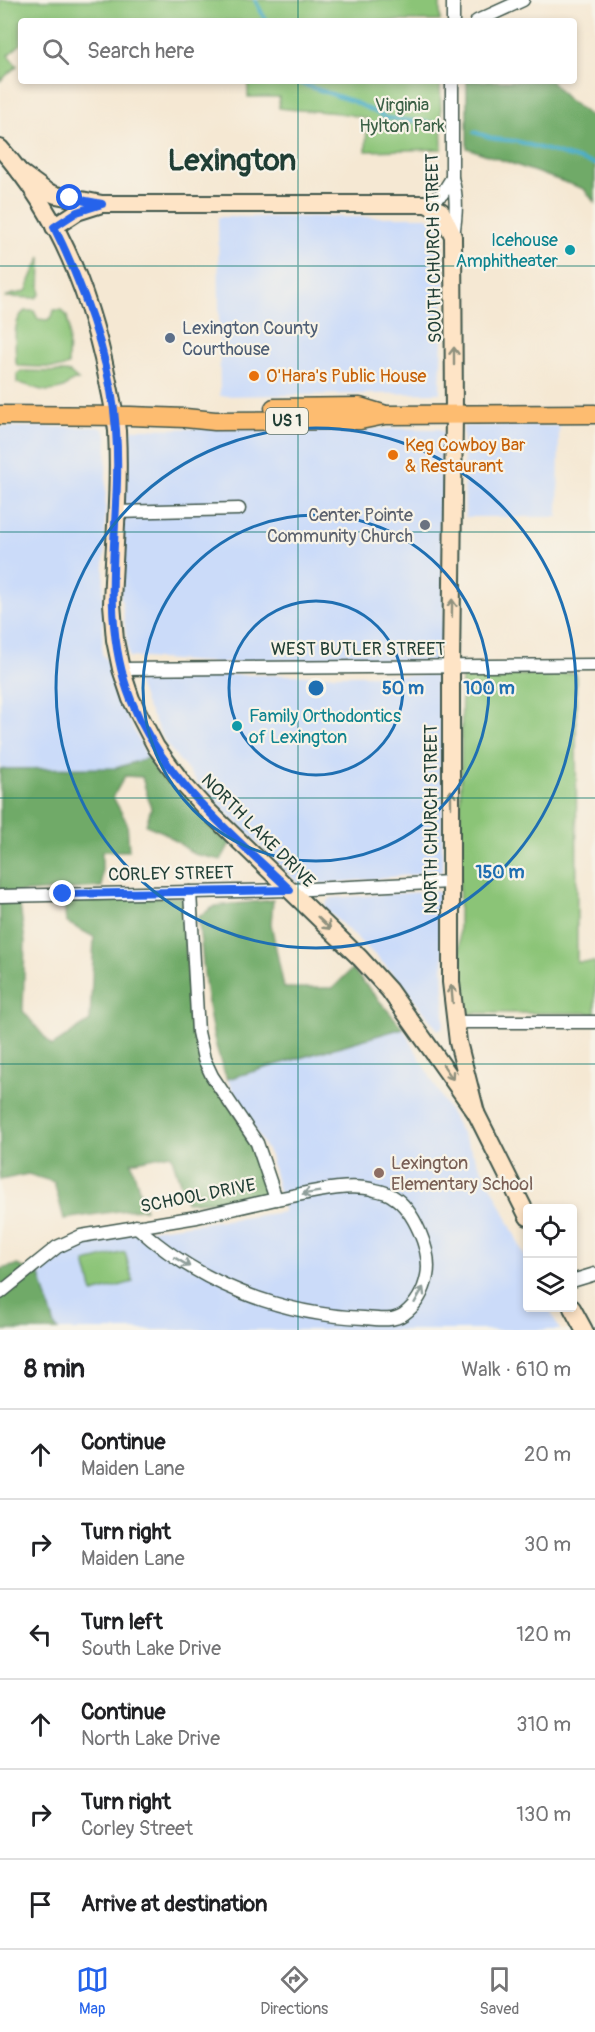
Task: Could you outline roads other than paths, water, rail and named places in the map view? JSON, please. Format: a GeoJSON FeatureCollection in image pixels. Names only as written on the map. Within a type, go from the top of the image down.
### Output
{"type":"FeatureCollection","features":[{"type":"Feature","properties":{"kind":"main road"},"geometry":{"type":"LineString","coordinates":[[0,148],[20,172],[46,191],[102,204],[426,204],[441,211],[453,236]]}},
{"type":"Feature","properties":{"kind":"main road","name":"NORTH LAKE DRIVE"},"geometry":{"type":"LineString","coordinates":[[20,172],[54,227],[85,295],[101,347],[115,416],[117,458],[112,604],[115,640],[121,669],[140,719],[168,765],[206,809],[360,958],[389,990],[476,1113],[523,1207]]}},
{"type":"Feature","properties":{"kind":"main road"},"geometry":{"type":"LineString","coordinates":[[54,227],[77,212],[102,204]]}},
{"type":"Feature","properties":{"kind":"main road","name":"SOUTH CHURCH STREET"},"geometry":{"type":"LineString","coordinates":[[453,236],[454,415]]}},
{"type":"Feature","properties":{"kind":"main road"},"geometry":{"type":"LineString","coordinates":[[0,415],[185,418],[214,410],[349,407],[360,407],[385,414],[595,414]]}},
{"type":"Feature","properties":{"kind":"main road","name":"NORTH CHURCH STREET"},"geometry":{"type":"LineString","coordinates":[[454,415],[451,982],[458,1042],[476,1113]]}},
{"type":"Feature","properties":{"kind":"main road"},"geometry":{"type":"LineString","coordinates":[[574,1312],[584,1330]]}},
{"type":"Feature","properties":{"kind":"street"},"geometry":{"type":"LineString","coordinates":[[453,0],[453,18]]}},
{"type":"Feature","properties":{"kind":"street"},"geometry":{"type":"LineString","coordinates":[[484,18],[523,0]]}},
{"type":"Feature","properties":{"kind":"street","name":"SOUTH CHURCH STREET"},"geometry":{"type":"LineString","coordinates":[[452,84],[452,178],[456,190],[456,222],[453,236]]}},
{"type":"Feature","properties":{"kind":"street"},"geometry":{"type":"LineString","coordinates":[[426,204],[442,194],[452,178]]}},
{"type":"Feature","properties":{"kind":"street"},"geometry":{"type":"LineString","coordinates":[[115,512],[239,509]]}},
{"type":"Feature","properties":{"kind":"street","name":"WEST BUTLER STREET"},"geometry":{"type":"LineString","coordinates":[[121,669],[595,665]]}},
{"type":"Feature","properties":{"kind":"street","name":"CORLEY STREET"},"geometry":{"type":"LineString","coordinates":[[0,896],[290,890],[450,882]]}},
{"type":"Feature","properties":{"kind":"street","name":"SCHOOL DRIVE"},"geometry":{"type":"LineString","coordinates":[[0,1293],[57,1247],[70,1240],[92,1233],[197,1217],[276,1199],[257,1143],[212,1076],[204,1059],[198,1032],[190,892]]}},
{"type":"Feature","properties":{"kind":"street"},"geometry":{"type":"LineString","coordinates":[[455,1022],[595,1022]]}},
{"type":"Feature","properties":{"kind":"street"},"geometry":{"type":"LineString","coordinates":[[136,1226],[167,1252],[197,1271],[242,1293],[294,1309],[339,1317],[395,1319],[412,1306],[422,1293],[428,1274],[425,1251],[417,1226],[408,1211],[393,1196],[373,1189],[351,1187],[276,1199]]}},
{"type":"Feature","properties":{"kind":"street"},"geometry":{"type":"LineString","coordinates":[[577,1280],[595,1274]]}},
{"type":"Feature","properties":{"kind":"waterway"},"geometry":{"type":"LineString","coordinates":[[255,0],[264,18]]}},
{"type":"Feature","properties":{"kind":"waterway"},"geometry":{"type":"LineString","coordinates":[[302,84],[352,101],[387,118],[440,124]]}},
{"type":"Feature","properties":{"kind":"waterway"},"geometry":{"type":"LineString","coordinates":[[474,132],[495,139],[516,141],[595,164]]}},
{"type":"Feature","properties":{"kind":"place","name":"Icehouse Amphitheater"},"geometry":{"type":"Point","coordinates":[570,250]}},
{"type":"Feature","properties":{"kind":"place","name":"Lexington County Courthouse"},"geometry":{"type":"Point","coordinates":[170,338]}},
{"type":"Feature","properties":{"kind":"place","name":"O'Hara's Public House"},"geometry":{"type":"Point","coordinates":[254,376]}},
{"type":"Feature","properties":{"kind":"place","name":"Keg Cowboy Bar & Restaurant"},"geometry":{"type":"Point","coordinates":[393,455]}},
{"type":"Feature","properties":{"kind":"place","name":"Center Pointe Community Church"},"geometry":{"type":"Point","coordinates":[425,525]}},
{"type":"Feature","properties":{"kind":"place","name":"Family Orthodontics of Lexington"},"geometry":{"type":"Point","coordinates":[237,726]}},
{"type":"Feature","properties":{"kind":"place","name":"Lexington Elementary School"},"geometry":{"type":"Point","coordinates":[379,1173]}},
{"type":"Feature","properties":{"kind":"district","name":"Lexington"},"geometry":{"type":"Point","coordinates":[232,160]}},
{"type":"Feature","properties":{"kind":"park label","name":"Virginia Hylton Park"},"geometry":{"type":"Point","coordinates":[402,115]}}]}
